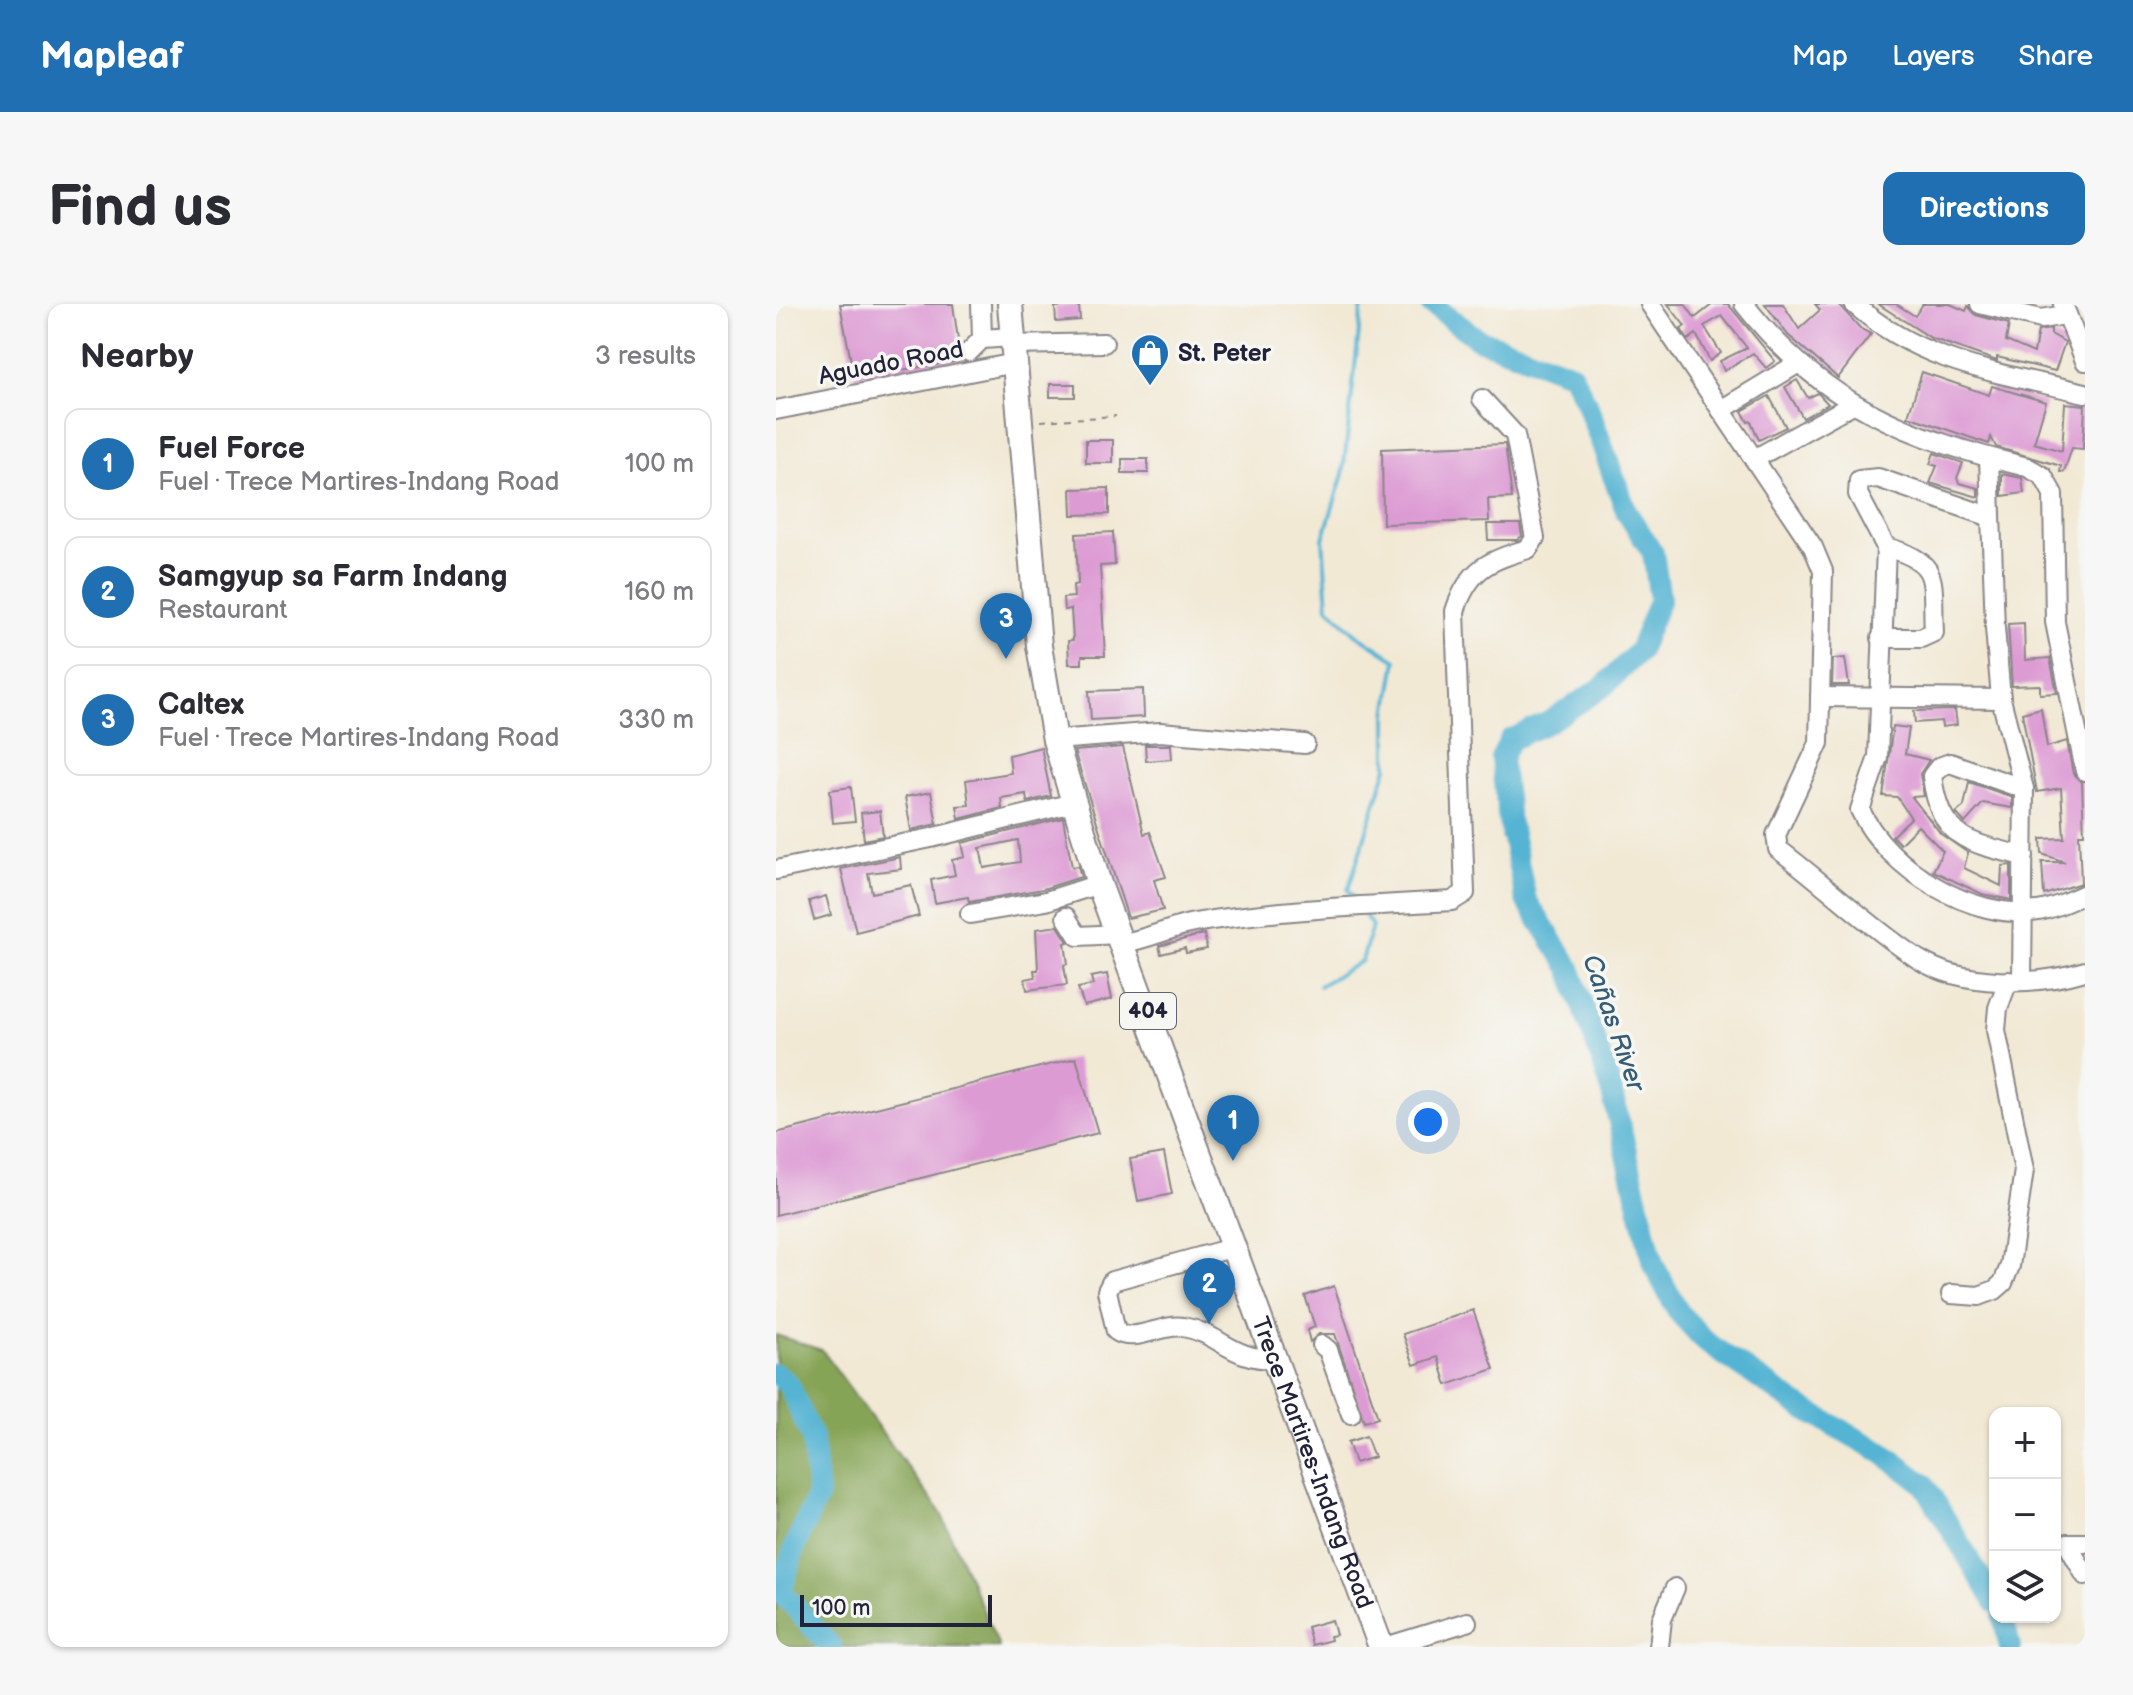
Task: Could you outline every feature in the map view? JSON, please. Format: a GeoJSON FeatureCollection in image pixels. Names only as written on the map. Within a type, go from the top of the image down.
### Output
{"type":"FeatureCollection","features":[{"type":"Feature","properties":{"kind":"main road","name":"Trece Martires-Indang Road"},"geometry":{"type":"LineString","coordinates":[[1010,304],[1039,646],[1055,740],[1099,884],[1276,1359],[1319,1487],[1383,1647]]}},
{"type":"Feature","properties":{"kind":"street"},"geometry":{"type":"LineString","coordinates":[[981,304],[975,346],[1013,349],[1104,343]]}},
{"type":"Feature","properties":{"kind":"street"},"geometry":{"type":"LineString","coordinates":[[1650,304],[1813,547],[1823,571],[1819,743],[1776,835],[1778,849],[1920,960],[1959,975],[2015,980],[2085,971]]}},
{"type":"Feature","properties":{"kind":"street"},"geometry":{"type":"LineString","coordinates":[[1744,304],[1797,364],[1853,404],[1894,425],[1989,458],[2027,467],[2043,476],[2053,494],[2055,622],[2085,771]]}},
{"type":"Feature","properties":{"kind":"street"},"geometry":{"type":"LineString","coordinates":[[1854,304],[1904,342],[1946,361],[2085,393]]}},
{"type":"Feature","properties":{"kind":"street"},"geometry":{"type":"LineString","coordinates":[[1980,304],[2041,319],[2064,310],[2085,361]]}},
{"type":"Feature","properties":{"kind":"street","name":"Aguado Road"},"geometry":{"type":"LineString","coordinates":[[776,410],[1013,349]]}},
{"type":"Feature","properties":{"kind":"street"},"geometry":{"type":"LineString","coordinates":[[1721,410],[1797,364]]}},
{"type":"Feature","properties":{"kind":"street"},"geometry":{"type":"LineString","coordinates":[[1066,917],[1078,936],[1122,939],[1157,937],[1189,924],[1452,901],[1465,893],[1455,611],[1464,583],[1493,560],[1528,549],[1535,538],[1515,435],[1482,399]]}},
{"type":"Feature","properties":{"kind":"street"},"geometry":{"type":"LineString","coordinates":[[1754,459],[1853,404]]}},
{"type":"Feature","properties":{"kind":"street"},"geometry":{"type":"LineString","coordinates":[[1951,1294],[1979,1296],[2003,1283],[2010,1266],[2024,1170],[1996,1030],[1998,1008],[2015,980],[2023,912],[2024,789],[2001,699],[1989,458]]}},
{"type":"Feature","properties":{"kind":"street"},"geometry":{"type":"LineString","coordinates":[[1991,517],[1878,478],[1859,480],[1858,494],[1886,547],[1878,757],[1860,810],[1869,829],[1934,888],[1982,909],[2041,911],[2085,894]]}},
{"type":"Feature","properties":{"kind":"street"},"geometry":{"type":"LineString","coordinates":[[1881,638],[1921,638],[1934,632],[1931,574],[1916,556],[1886,547]]}},
{"type":"Feature","properties":{"kind":"street"},"geometry":{"type":"LineString","coordinates":[[1820,697],[2001,699]]}},
{"type":"Feature","properties":{"kind":"street"},"geometry":{"type":"LineString","coordinates":[[1055,740],[1160,732],[1305,744]]}},
{"type":"Feature","properties":{"kind":"street"},"geometry":{"type":"LineString","coordinates":[[2024,789],[1950,763],[1939,767],[1932,776],[1936,806],[1942,819],[1969,840],[2024,856]]}},
{"type":"Feature","properties":{"kind":"street"},"geometry":{"type":"LineString","coordinates":[[776,870],[931,838],[1073,803]]}},
{"type":"Feature","properties":{"kind":"street"},"geometry":{"type":"LineString","coordinates":[[970,914],[1046,901],[1099,884]]}},
{"type":"Feature","properties":{"kind":"street"},"geometry":{"type":"LineString","coordinates":[[1235,1247],[1112,1281],[1107,1291],[1116,1331],[1127,1335],[1179,1326],[1249,1358],[1276,1359]]}},
{"type":"Feature","properties":{"kind":"street"},"geometry":{"type":"LineString","coordinates":[[1322,1345],[1328,1350],[1351,1414]]}},
{"type":"Feature","properties":{"kind":"street"},"geometry":{"type":"LineString","coordinates":[[2085,1543],[2067,1543],[2085,1575]]}},
{"type":"Feature","properties":{"kind":"street"},"geometry":{"type":"LineString","coordinates":[[1659,1647],[1662,1619],[1675,1588]]}},
{"type":"Feature","properties":{"kind":"street"},"geometry":{"type":"LineString","coordinates":[[1383,1647],[1467,1622]]}},
{"type":"Feature","properties":{"kind":"path"},"geometry":{"type":"LineString","coordinates":[[1019,422],[1116,416]]}},
{"type":"Feature","properties":{"kind":"green space"},"geometry":{"type":"Polygon","coordinates":[[[776,1335],[822,1350],[941,1513],[999,1647],[776,1647],[776,1335]]]}},
{"type":"Feature","properties":{"kind":"building"},"geometry":{"type":"Polygon","coordinates":[[[840,304],[953,304],[961,361],[854,377],[840,304]]]}},
{"type":"Feature","properties":{"kind":"building"},"geometry":{"type":"Polygon","coordinates":[[[1668,304],[1685,304],[1695,318],[1713,304],[1728,304],[1775,361],[1766,368],[1753,353],[1724,371],[1720,361],[1747,348],[1722,316],[1704,326],[1721,353],[1710,361],[1696,334],[1688,340],[1681,329],[1685,326],[1668,304]]]}},
{"type":"Feature","properties":{"kind":"building"},"geometry":{"type":"Polygon","coordinates":[[[1765,304],[1783,304],[1799,329],[1820,310],[1815,304],[1838,304],[1861,329],[1871,334],[1838,378],[1788,335],[1765,304]]]}},
{"type":"Feature","properties":{"kind":"building"},"geometry":{"type":"Polygon","coordinates":[[[1878,304],[1896,304],[1915,316],[1923,304],[1950,304],[1966,311],[1968,306],[1976,315],[2009,324],[2006,341],[2034,353],[2038,331],[2051,329],[2051,334],[2065,342],[2055,371],[1997,357],[1997,361],[1931,338],[1878,304]]]}},
{"type":"Feature","properties":{"kind":"building"},"geometry":{"type":"Polygon","coordinates":[[[1079,305],[1080,320],[1056,322],[1055,307],[1079,305]]]}},
{"type":"Feature","properties":{"kind":"building"},"geometry":{"type":"Polygon","coordinates":[[[1922,372],[1989,395],[1992,386],[2046,402],[2034,443],[2062,451],[2065,403],[2085,405],[2083,449],[2072,448],[2064,472],[2060,472],[2061,466],[1996,447],[1991,437],[1989,444],[1908,416],[1922,372]]]}},
{"type":"Feature","properties":{"kind":"building"},"geometry":{"type":"Polygon","coordinates":[[[1797,380],[1808,398],[1818,393],[1828,404],[1803,418],[1785,387],[1797,380]]]}},
{"type":"Feature","properties":{"kind":"building"},"geometry":{"type":"Polygon","coordinates":[[[1050,384],[1075,384],[1075,397],[1050,397],[1050,384]]]}},
{"type":"Feature","properties":{"kind":"building"},"geometry":{"type":"Polygon","coordinates":[[[1769,396],[1786,427],[1759,440],[1751,421],[1748,422],[1742,411],[1769,396]]]}},
{"type":"Feature","properties":{"kind":"building"},"geometry":{"type":"Polygon","coordinates":[[[1086,440],[1113,440],[1113,463],[1086,463],[1086,440]]]}},
{"type":"Feature","properties":{"kind":"building"},"geometry":{"type":"Polygon","coordinates":[[[1505,444],[1512,498],[1488,499],[1489,521],[1383,524],[1382,449],[1505,444]]]}},
{"type":"Feature","properties":{"kind":"building"},"geometry":{"type":"Polygon","coordinates":[[[1934,453],[1963,463],[1957,478],[1959,483],[1978,488],[1978,497],[1930,483],[1937,466],[1930,464],[1934,453]]]}},
{"type":"Feature","properties":{"kind":"building"},"geometry":{"type":"Polygon","coordinates":[[[1122,459],[1148,459],[1148,473],[1122,473],[1122,459]]]}},
{"type":"Feature","properties":{"kind":"building"},"geometry":{"type":"Polygon","coordinates":[[[2002,474],[2022,478],[2024,493],[2002,496],[2002,474]]]}},
{"type":"Feature","properties":{"kind":"building"},"geometry":{"type":"Polygon","coordinates":[[[1109,488],[1109,514],[1072,515],[1071,489],[1109,488]]]}},
{"type":"Feature","properties":{"kind":"building"},"geometry":{"type":"Polygon","coordinates":[[[1487,524],[1520,524],[1522,536],[1517,540],[1488,540],[1487,524]]]}},
{"type":"Feature","properties":{"kind":"building"},"geometry":{"type":"Polygon","coordinates":[[[1113,532],[1115,565],[1100,566],[1105,656],[1082,656],[1082,664],[1069,664],[1068,641],[1073,640],[1071,609],[1064,610],[1063,598],[1074,597],[1073,585],[1078,584],[1076,534],[1113,532]]]}},
{"type":"Feature","properties":{"kind":"building"},"geometry":{"type":"Polygon","coordinates":[[[2024,623],[2025,660],[2050,658],[2057,693],[2040,694],[2040,685],[2012,686],[2008,624],[2024,623]]]}},
{"type":"Feature","properties":{"kind":"building"},"geometry":{"type":"Polygon","coordinates":[[[1845,658],[1849,685],[1832,685],[1833,659],[1845,658]]]}},
{"type":"Feature","properties":{"kind":"building"},"geometry":{"type":"Polygon","coordinates":[[[1143,689],[1144,717],[1091,720],[1089,691],[1143,689]]]}},
{"type":"Feature","properties":{"kind":"building"},"geometry":{"type":"Polygon","coordinates":[[[2041,708],[2047,747],[2067,741],[2073,774],[2082,782],[2084,834],[2079,834],[2081,883],[2044,895],[2042,862],[2065,862],[2042,854],[2041,839],[2064,838],[2061,788],[2037,792],[2022,713],[2041,708]]]}},
{"type":"Feature","properties":{"kind":"building"},"geometry":{"type":"Polygon","coordinates":[[[1955,710],[1957,725],[1942,727],[1941,721],[1915,723],[1914,711],[1955,710]]]}},
{"type":"Feature","properties":{"kind":"building"},"geometry":{"type":"Polygon","coordinates":[[[1893,726],[1909,728],[1905,754],[1929,760],[1920,774],[1924,796],[1912,797],[1941,834],[1968,853],[1964,868],[2001,886],[2002,866],[2011,865],[2011,900],[1982,894],[1933,871],[1943,851],[1918,826],[1900,844],[1892,836],[1911,818],[1897,797],[1883,796],[1893,726]]]}},
{"type":"Feature","properties":{"kind":"building"},"geometry":{"type":"Polygon","coordinates":[[[1145,745],[1171,745],[1172,759],[1146,761],[1145,745]]]}},
{"type":"Feature","properties":{"kind":"building"},"geometry":{"type":"Polygon","coordinates":[[[1041,747],[1051,796],[1027,802],[1026,794],[1001,798],[1002,808],[959,819],[957,806],[969,805],[966,780],[1011,773],[1009,755],[1041,747]]]}},
{"type":"Feature","properties":{"kind":"building"},"geometry":{"type":"Polygon","coordinates":[[[1123,747],[1144,834],[1150,832],[1166,877],[1154,880],[1163,910],[1128,918],[1074,751],[1123,747]]]}},
{"type":"Feature","properties":{"kind":"building"},"geometry":{"type":"Polygon","coordinates":[[[1969,782],[2012,797],[2012,808],[1983,803],[1965,823],[1956,813],[1964,806],[1969,782]]]}},
{"type":"Feature","properties":{"kind":"building"},"geometry":{"type":"Polygon","coordinates":[[[851,787],[855,821],[833,823],[830,790],[851,787]]]}},
{"type":"Feature","properties":{"kind":"building"},"geometry":{"type":"Polygon","coordinates":[[[931,792],[937,824],[911,830],[905,797],[931,792]]]}},
{"type":"Feature","properties":{"kind":"building"},"geometry":{"type":"Polygon","coordinates":[[[880,811],[883,836],[864,840],[861,813],[880,811]]]}},
{"type":"Feature","properties":{"kind":"building"},"geometry":{"type":"Polygon","coordinates":[[[1063,818],[1072,867],[1078,866],[1081,877],[1043,889],[969,902],[968,897],[935,903],[931,880],[955,875],[952,860],[965,857],[962,843],[1063,818]],[[1018,840],[980,848],[984,868],[1020,862],[1018,840]]]}},
{"type":"Feature","properties":{"kind":"building"},"geometry":{"type":"Polygon","coordinates":[[[900,857],[901,869],[868,873],[872,893],[911,885],[919,916],[856,932],[841,869],[900,857]]]}},
{"type":"Feature","properties":{"kind":"building"},"geometry":{"type":"Polygon","coordinates":[[[826,896],[831,915],[814,920],[809,901],[826,896]]]}},
{"type":"Feature","properties":{"kind":"building"},"geometry":{"type":"Polygon","coordinates":[[[1058,926],[1068,942],[1065,943],[1068,964],[1064,965],[1067,985],[1027,990],[1025,979],[1035,977],[1034,970],[1038,970],[1036,929],[1058,926]]]}},
{"type":"Feature","properties":{"kind":"building"},"geometry":{"type":"Polygon","coordinates":[[[1204,934],[1207,949],[1186,953],[1185,948],[1161,954],[1159,946],[1204,934]]]}},
{"type":"Feature","properties":{"kind":"building"},"geometry":{"type":"Polygon","coordinates":[[[1107,974],[1112,999],[1084,1006],[1078,988],[1093,985],[1091,977],[1107,974]]]}},
{"type":"Feature","properties":{"kind":"building"},"geometry":{"type":"Polygon","coordinates":[[[1076,1058],[1098,1133],[776,1215],[776,1133],[1076,1058]]]}},
{"type":"Feature","properties":{"kind":"building"},"geometry":{"type":"Polygon","coordinates":[[[1164,1153],[1172,1194],[1138,1201],[1130,1159],[1164,1153]]]}},
{"type":"Feature","properties":{"kind":"building"},"geometry":{"type":"Polygon","coordinates":[[[1334,1286],[1378,1418],[1364,1422],[1335,1334],[1319,1334],[1310,1342],[1307,1330],[1315,1327],[1305,1296],[1334,1286]]]}},
{"type":"Feature","properties":{"kind":"building"},"geometry":{"type":"Polygon","coordinates":[[[1473,1310],[1494,1369],[1447,1385],[1438,1357],[1414,1365],[1403,1334],[1473,1310]]]}},
{"type":"Feature","properties":{"kind":"building"},"geometry":{"type":"Polygon","coordinates":[[[1366,1436],[1374,1457],[1355,1463],[1348,1442],[1366,1436]]]}},
{"type":"Feature","properties":{"kind":"building"},"geometry":{"type":"Polygon","coordinates":[[[1332,1620],[1336,1635],[1330,1636],[1331,1640],[1312,1645],[1307,1627],[1332,1620]]]}},
{"type":"Feature","properties":{"kind":"waterway"},"geometry":{"type":"LineString","coordinates":[[1356,901],[1348,890],[1387,767],[1387,714],[1396,660],[1356,634],[1328,607],[1323,539],[1343,474],[1362,304]]}},
{"type":"Feature","properties":{"kind":"waterway","name":"Cañas River"},"geometry":{"type":"LineString","coordinates":[[1431,304],[1478,339],[1572,374],[1588,407],[1627,513],[1653,553],[1660,599],[1639,651],[1603,687],[1547,723],[1510,740],[1501,759],[1509,820],[1526,900],[1570,968],[1610,1084],[1653,1264],[1679,1313],[1707,1343],[1802,1408],[1881,1452],[1924,1484],[1989,1592]]}},
{"type":"Feature","properties":{"kind":"waterway"},"geometry":{"type":"LineString","coordinates":[[1319,986],[1362,961],[1372,926],[1363,912]]}},
{"type":"Feature","properties":{"kind":"waterway"},"geometry":{"type":"LineString","coordinates":[[776,1374],[789,1385],[812,1438],[818,1495],[795,1546],[781,1592],[831,1647]]}},
{"type":"Feature","properties":{"kind":"waterway","name":"Cañas River"},"geometry":{"type":"LineString","coordinates":[[2004,1623],[2010,1647]]}},
{"type":"Feature","properties":{"kind":"place","name":"St. Peter"},"geometry":{"type":"Point","coordinates":[1150,387]}},
{"type":"Feature","properties":{"kind":"place","name":"Caltex"},"geometry":{"type":"Point","coordinates":[1006,659]}},
{"type":"Feature","properties":{"kind":"place","name":"Fuel Force"},"geometry":{"type":"Point","coordinates":[1233,1161]}},
{"type":"Feature","properties":{"kind":"place","name":"Samgyup sa Farm Indang"},"geometry":{"type":"Point","coordinates":[1209,1324]}}]}
